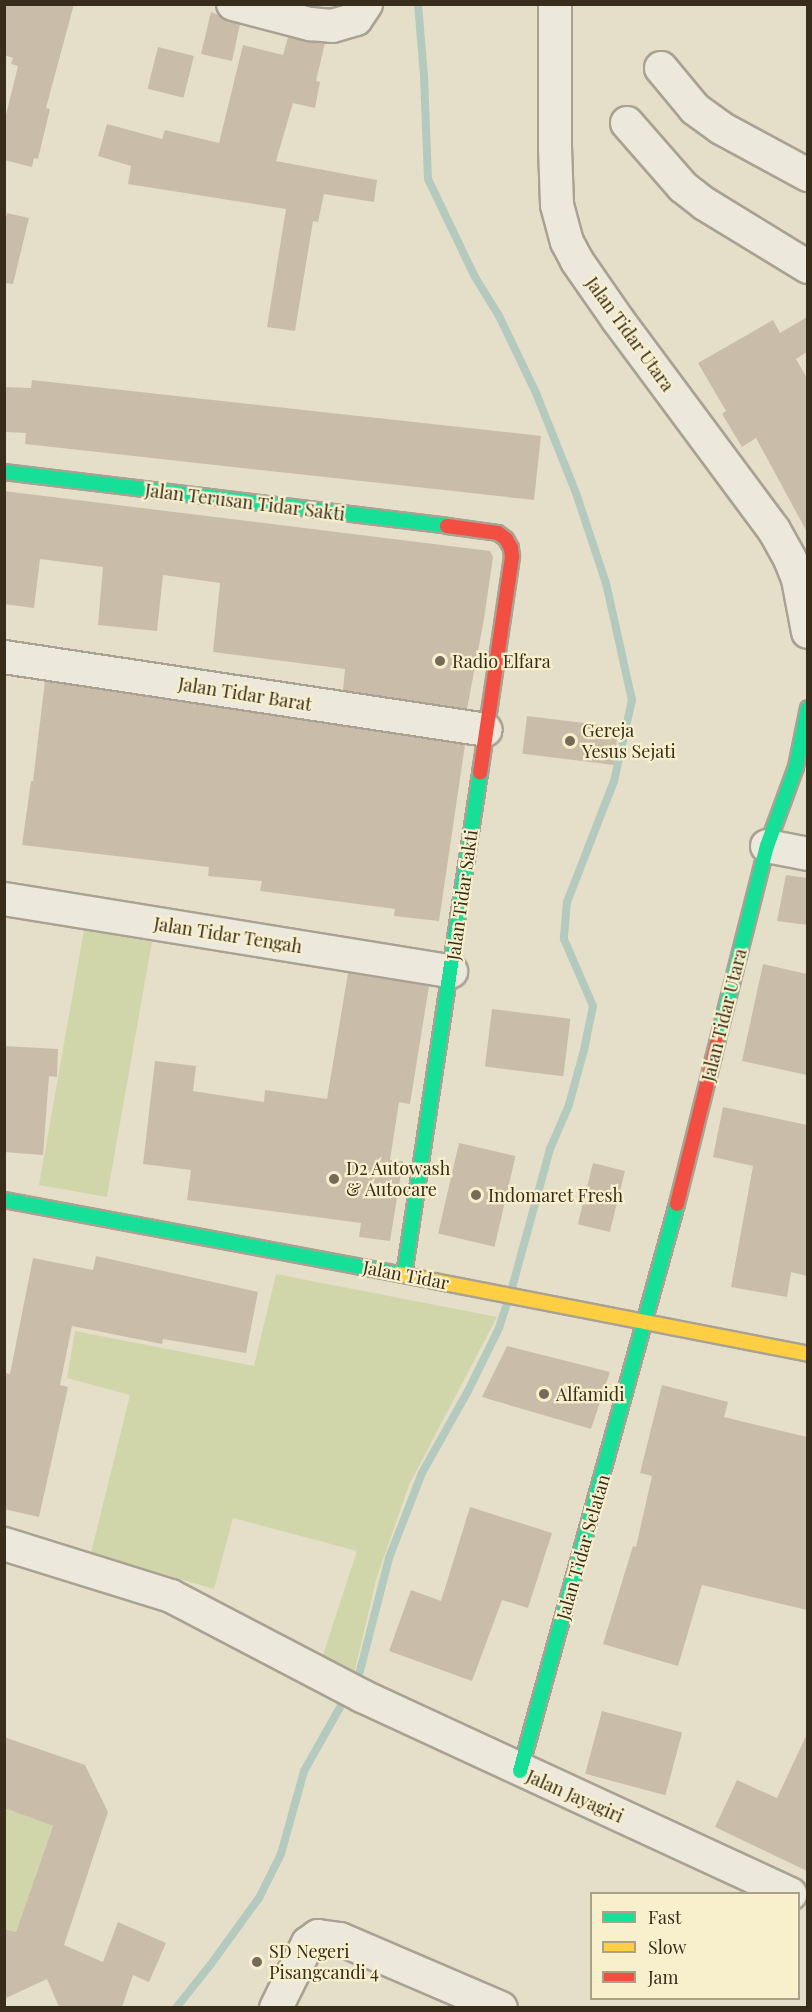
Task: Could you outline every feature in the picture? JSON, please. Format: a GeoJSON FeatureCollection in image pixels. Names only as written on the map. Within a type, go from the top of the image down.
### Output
{"type":"FeatureCollection","features":[{"type":"Feature","properties":{"kind":"street"},"geometry":{"type":"LineString","coordinates":[[233,4],[310,24],[332,26],[356,19],[366,4]]}},
{"type":"Feature","properties":{"kind":"street","name":"Jalan Tidar Utara"},"geometry":{"type":"LineString","coordinates":[[555,4],[557,205],[567,242],[577,261],[618,320],[774,530],[798,579],[807,632]]}},
{"type":"Feature","properties":{"kind":"street"},"geometry":{"type":"LineString","coordinates":[[661,68],[695,109],[721,128],[807,175]]}},
{"type":"Feature","properties":{"kind":"street"},"geometry":{"type":"LineString","coordinates":[[627,123],[684,187],[705,204],[807,267]]}},
{"type":"Feature","properties":{"kind":"street","name":"Jalan Terusan Tidar Sakti"},"geometry":{"type":"LineString","coordinates":[[4,472],[486,531]]}},
{"type":"Feature","properties":{"kind":"street","name":"Jalan Tidar Sakti"},"geometry":{"type":"LineString","coordinates":[[404,1275],[512,557],[506,539],[498,533],[486,531]]}},
{"type":"Feature","properties":{"kind":"street","name":"Jalan Tidar Barat"},"geometry":{"type":"LineString","coordinates":[[4,657],[485,730]]}},
{"type":"Feature","properties":{"kind":"street","name":"Jalan Tidar Utara"},"geometry":{"type":"LineString","coordinates":[[646,1323],[767,846],[796,767],[807,708]]}},
{"type":"Feature","properties":{"kind":"street"},"geometry":{"type":"LineString","coordinates":[[767,846],[807,854]]}},
{"type":"Feature","properties":{"kind":"street","name":"Jalan Tidar Tengah"},"geometry":{"type":"LineString","coordinates":[[4,899],[451,971]]}},
{"type":"Feature","properties":{"kind":"street","name":"Jalan Tidar"},"geometry":{"type":"LineString","coordinates":[[4,1200],[483,1290],[546,1305],[807,1354]]}},
{"type":"Feature","properties":{"kind":"street","name":"Jalan Tidar Selatan"},"geometry":{"type":"LineString","coordinates":[[520,1771],[646,1323]]}},
{"type":"Feature","properties":{"kind":"street","name":"Jalan Jayagiri"},"geometry":{"type":"LineString","coordinates":[[4,1544],[171,1596],[351,1690],[520,1771],[788,1892]]}},
{"type":"Feature","properties":{"kind":"street"},"geometry":{"type":"LineString","coordinates":[[276,2007],[308,1943],[318,1936],[340,1939],[485,2004]]}},
{"type":"Feature","properties":{"kind":"green space"},"geometry":{"type":"Polygon","coordinates":[[[84,930],[152,942],[107,1197],[39,1185],[84,930]]]}},
{"type":"Feature","properties":{"kind":"green space"},"geometry":{"type":"Polygon","coordinates":[[[276,1274],[497,1317],[409,1485],[376,1580],[354,1674],[322,1658],[357,1551],[233,1518],[214,1589],[91,1553],[130,1395],[67,1378],[75,1331],[254,1366],[276,1274]]]}},
{"type":"Feature","properties":{"kind":"green space"},"geometry":{"type":"Polygon","coordinates":[[[4,1808],[53,1826],[16,1932],[5,1929],[4,1808]]]}},
{"type":"Feature","properties":{"kind":"building"},"geometry":{"type":"Polygon","coordinates":[[[4,4],[74,4],[46,108],[50,109],[38,159],[34,158],[32,167],[4,160],[4,123],[18,66],[11,64],[13,58],[4,55],[4,4]]]}},
{"type":"Feature","properties":{"kind":"building"},"geometry":{"type":"Polygon","coordinates":[[[211,12],[240,24],[232,61],[201,54],[211,12]]]}},
{"type":"Feature","properties":{"kind":"building"},"geometry":{"type":"Polygon","coordinates":[[[288,37],[325,43],[316,81],[320,82],[315,108],[293,103],[276,161],[377,180],[374,202],[324,194],[318,222],[313,221],[295,331],[267,327],[286,209],[128,184],[131,166],[98,156],[107,124],[162,139],[165,130],[219,143],[243,45],[283,55],[288,37]]]}},
{"type":"Feature","properties":{"kind":"building"},"geometry":{"type":"Polygon","coordinates":[[[158,47],[194,56],[183,98],[148,89],[158,47]]]}},
{"type":"Feature","properties":{"kind":"building"},"geometry":{"type":"Polygon","coordinates":[[[7,213],[29,218],[13,284],[4,283],[4,225],[7,213]]]}},
{"type":"Feature","properties":{"kind":"building"},"geometry":{"type":"Polygon","coordinates":[[[807,317],[807,352],[796,359],[807,378],[807,532],[756,438],[742,447],[722,414],[726,411],[698,363],[773,320],[780,333],[807,317]]]}},
{"type":"Feature","properties":{"kind":"building"},"geometry":{"type":"Polygon","coordinates":[[[32,380],[541,436],[534,500],[25,444],[26,433],[4,432],[4,387],[31,388],[32,380]]]}},
{"type":"Feature","properties":{"kind":"building"},"geometry":{"type":"Polygon","coordinates":[[[4,491],[490,551],[493,557],[484,619],[467,709],[343,690],[345,669],[213,652],[220,583],[163,575],[157,631],[98,625],[103,567],[40,559],[34,608],[4,604],[4,491]]]}},
{"type":"Feature","properties":{"kind":"building"},"geometry":{"type":"Polygon","coordinates":[[[45,681],[465,745],[439,921],[394,916],[395,909],[260,891],[262,881],[208,876],[209,867],[22,845],[31,781],[33,781],[45,681]]]}},
{"type":"Feature","properties":{"kind":"building","name":"Gereja Yesus Sejati"},"geometry":{"type":"Polygon","coordinates":[[[527,716],[618,727],[614,765],[522,754],[527,716]]]}},
{"type":"Feature","properties":{"kind":"building"},"geometry":{"type":"Polygon","coordinates":[[[786,875],[807,878],[807,925],[777,921],[786,875]]]}},
{"type":"Feature","properties":{"kind":"building"},"geometry":{"type":"Polygon","coordinates":[[[763,964],[807,974],[807,1075],[742,1061],[763,964]]]}},
{"type":"Feature","properties":{"kind":"building"},"geometry":{"type":"Polygon","coordinates":[[[348,973],[429,986],[410,1104],[399,1102],[390,1160],[403,1161],[390,1241],[359,1237],[361,1223],[187,1200],[191,1170],[143,1164],[155,1061],[196,1066],[193,1091],[264,1102],[265,1090],[327,1099],[348,973]]]}},
{"type":"Feature","properties":{"kind":"building"},"geometry":{"type":"Polygon","coordinates":[[[492,1009],[570,1019],[563,1076],[485,1067],[492,1009]]]}},
{"type":"Feature","properties":{"kind":"building"},"geometry":{"type":"Polygon","coordinates":[[[4,1046],[58,1049],[57,1077],[49,1076],[43,1155],[4,1152],[4,1046]]]}},
{"type":"Feature","properties":{"kind":"building"},"geometry":{"type":"Polygon","coordinates":[[[723,1107],[807,1125],[807,1276],[791,1272],[787,1297],[731,1287],[753,1166],[713,1157],[723,1107]]]}},
{"type":"Feature","properties":{"kind":"building","name":"Indomaret Fresh"},"geometry":{"type":"Polygon","coordinates":[[[459,1143],[516,1156],[495,1247],[438,1234],[459,1143]]]}},
{"type":"Feature","properties":{"kind":"building"},"geometry":{"type":"Polygon","coordinates":[[[593,1163],[625,1171],[610,1232],[578,1224],[593,1163]]]}},
{"type":"Feature","properties":{"kind":"building"},"geometry":{"type":"Polygon","coordinates":[[[96,1256],[258,1292],[246,1353],[163,1339],[162,1344],[72,1326],[60,1385],[68,1387],[39,1517],[4,1509],[4,1373],[10,1374],[33,1258],[93,1270],[96,1256]]]}},
{"type":"Feature","properties":{"kind":"building"},"geometry":{"type":"Polygon","coordinates":[[[507,1346],[610,1372],[591,1429],[482,1397],[507,1346]]]}},
{"type":"Feature","properties":{"kind":"building"},"geometry":{"type":"Polygon","coordinates":[[[662,1385],[728,1402],[724,1417],[807,1437],[807,1610],[702,1585],[678,1666],[603,1644],[633,1546],[636,1547],[652,1476],[640,1473],[662,1385]]]}},
{"type":"Feature","properties":{"kind":"building"},"geometry":{"type":"Polygon","coordinates":[[[470,1507],[552,1533],[528,1608],[502,1600],[472,1681],[389,1651],[411,1590],[441,1601],[470,1507]]]}},
{"type":"Feature","properties":{"kind":"building"},"geometry":{"type":"Polygon","coordinates":[[[602,1711],[682,1732],[665,1795],[585,1774],[602,1711]]]}},
{"type":"Feature","properties":{"kind":"building"},"geometry":{"type":"Polygon","coordinates":[[[807,1734],[807,1871],[715,1827],[737,1780],[777,1798],[807,1734]]]}},
{"type":"Feature","properties":{"kind":"building"},"geometry":{"type":"Polygon","coordinates":[[[4,1737],[85,1765],[108,1812],[64,1945],[103,1962],[118,1922],[166,1943],[149,1982],[133,1975],[122,2007],[59,2007],[47,1979],[4,1999],[4,1929],[16,1932],[53,1826],[4,1808],[4,1737]]]}},
{"type":"Feature","properties":{"kind":"waterway"},"geometry":{"type":"LineString","coordinates":[[418,4],[424,76],[428,179],[475,277],[499,316],[536,393],[576,493],[606,583],[632,700],[614,781],[567,902],[564,939],[593,1006],[569,1105],[550,1149],[512,1288]]}},
{"type":"Feature","properties":{"kind":"waterway"},"geometry":{"type":"LineString","coordinates":[[353,1684],[360,1671],[389,1558],[422,1473],[468,1391],[499,1328],[507,1303]]}},
{"type":"Feature","properties":{"kind":"waterway"},"geometry":{"type":"LineString","coordinates":[[176,2008],[259,1898],[281,1854],[304,1771],[347,1695]]}},
{"type":"Feature","properties":{"kind":"traffic: fast"},"geometry":{"type":"LineString","coordinates":[[4,472],[447,526]]}},
{"type":"Feature","properties":{"kind":"traffic: fast"},"geometry":{"type":"LineString","coordinates":[[717,1043],[767,846],[796,767],[808,708]]}},
{"type":"Feature","properties":{"kind":"traffic: fast"},"geometry":{"type":"LineString","coordinates":[[404,1275],[480,773]]}},
{"type":"Feature","properties":{"kind":"traffic: fast"},"geometry":{"type":"LineString","coordinates":[[4,1200],[398,1274]]}},
{"type":"Feature","properties":{"kind":"traffic: fast"},"geometry":{"type":"LineString","coordinates":[[520,1771],[677,1204]]}},
{"type":"Feature","properties":{"kind":"traffic: slow"},"geometry":{"type":"LineString","coordinates":[[398,1274],[808,1354]]}},
{"type":"Feature","properties":{"kind":"traffic: jam"},"geometry":{"type":"LineString","coordinates":[[447,526],[498,533],[506,539],[511,548],[512,557],[480,773]]}},
{"type":"Feature","properties":{"kind":"traffic: jam"},"geometry":{"type":"LineString","coordinates":[[677,1204],[717,1043]]}},
{"type":"Feature","properties":{"kind":"place","name":"Radio Elfara"},"geometry":{"type":"Point","coordinates":[440,661]}},
{"type":"Feature","properties":{"kind":"place","name":"Gereja Yesus Sejati"},"geometry":{"type":"Point","coordinates":[570,741]}},
{"type":"Feature","properties":{"kind":"place","name":"D2 Autowash & Autocare"},"geometry":{"type":"Point","coordinates":[334,1179]}},
{"type":"Feature","properties":{"kind":"place","name":"Indomaret Fresh"},"geometry":{"type":"Point","coordinates":[476,1195]}},
{"type":"Feature","properties":{"kind":"place","name":"Alfamidi"},"geometry":{"type":"Point","coordinates":[544,1394]}},
{"type":"Feature","properties":{"kind":"place","name":"SD Negeri Pisangcandi 4"},"geometry":{"type":"Point","coordinates":[257,1962]}}]}
